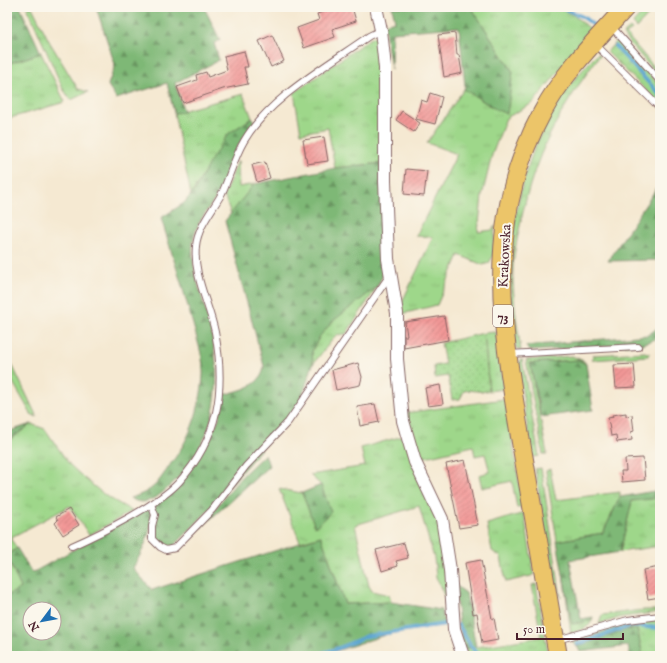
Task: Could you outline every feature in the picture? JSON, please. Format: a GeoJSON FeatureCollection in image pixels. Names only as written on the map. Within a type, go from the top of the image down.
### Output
{"type":"FeatureCollection","features":[{"type":"Feature","properties":{"kind":"main road","name":"Krakowska"},"geometry":{"type":"LineString","coordinates":[[557,648],[509,374],[502,310],[501,265],[505,224],[516,176],[524,153],[545,108],[556,91],[594,43],[626,7]]}},
{"type":"Feature","properties":{"kind":"street"},"geometry":{"type":"LineString","coordinates":[[376,7],[381,30],[385,68],[385,181],[388,258],[397,313],[397,359],[403,422],[415,462],[442,519],[450,570],[454,629],[463,656]]}},
{"type":"Feature","properties":{"kind":"lane"},"geometry":{"type":"LineString","coordinates":[[610,25],[660,81]]}},
{"type":"Feature","properties":{"kind":"lane"},"geometry":{"type":"LineString","coordinates":[[72,546],[151,504],[178,483],[191,466],[207,440],[218,409],[221,376],[215,330],[201,284],[196,253],[196,245],[203,224],[223,191],[233,163],[244,141],[268,110],[369,36],[381,30]]}},
{"type":"Feature","properties":{"kind":"lane"},"geometry":{"type":"LineString","coordinates":[[594,43],[660,108]]}},
{"type":"Feature","properties":{"kind":"lane"},"geometry":{"type":"LineString","coordinates":[[151,504],[155,515],[152,526],[152,538],[160,547],[166,550],[175,548],[212,510],[246,466],[288,422],[373,302],[387,277],[391,275]]}},
{"type":"Feature","properties":{"kind":"lane"},"geometry":{"type":"LineString","coordinates":[[508,354],[638,347]]}},
{"type":"Feature","properties":{"kind":"lane"},"geometry":{"type":"LineString","coordinates":[[557,648],[628,620],[660,616]]}},
{"type":"Feature","properties":{"kind":"green space"},"geometry":{"type":"Polygon","coordinates":[[[7,7],[20,7],[41,53],[7,64],[7,7]]]}},
{"type":"Feature","properties":{"kind":"green space"},"geometry":{"type":"Polygon","coordinates":[[[27,7],[32,7],[49,41],[78,89],[88,92],[71,100],[63,89],[27,7]]]}},
{"type":"Feature","properties":{"kind":"green space"},"geometry":{"type":"Polygon","coordinates":[[[96,7],[204,7],[220,40],[214,43],[219,60],[175,83],[184,112],[174,113],[167,83],[116,99],[108,85],[115,65],[96,7]]]}},
{"type":"Feature","properties":{"kind":"green space"},"geometry":{"type":"Polygon","coordinates":[[[392,7],[471,7],[513,72],[507,114],[497,110],[464,89],[465,86],[459,27],[392,32],[391,69],[384,24],[395,21],[392,7]]]}},
{"type":"Feature","properties":{"kind":"green space"},"geometry":{"type":"Polygon","coordinates":[[[471,7],[557,7],[573,15],[592,30],[533,103],[506,118],[492,155],[482,196],[478,232],[492,230],[495,226],[493,256],[489,263],[483,265],[459,255],[437,305],[402,314],[402,302],[433,237],[416,236],[457,154],[427,143],[464,89],[497,110],[513,72],[471,7]]]}},
{"type":"Feature","properties":{"kind":"green space"},"geometry":{"type":"Polygon","coordinates":[[[648,7],[656,7],[636,28],[633,23],[648,7]]]}},
{"type":"Feature","properties":{"kind":"green space"},"geometry":{"type":"Polygon","coordinates":[[[630,28],[632,30],[626,34],[660,74],[660,78],[623,34],[630,28]]]}},
{"type":"Feature","properties":{"kind":"green space"},"geometry":{"type":"Polygon","coordinates":[[[372,37],[379,38],[383,163],[335,168],[328,128],[301,133],[294,93],[372,37]]]}},
{"type":"Feature","properties":{"kind":"green space"},"geometry":{"type":"Polygon","coordinates":[[[618,39],[660,86],[660,104],[607,52],[618,39]]]}},
{"type":"Feature","properties":{"kind":"green space"},"geometry":{"type":"Polygon","coordinates":[[[41,53],[65,102],[7,119],[7,64],[41,53]]]}},
{"type":"Feature","properties":{"kind":"green space"},"geometry":{"type":"Polygon","coordinates":[[[598,54],[600,55],[572,95],[550,134],[533,174],[527,197],[516,244],[513,266],[514,298],[521,351],[516,348],[511,309],[510,269],[513,229],[521,190],[533,152],[550,116],[571,83],[598,54]]]}},
{"type":"Feature","properties":{"kind":"green space"},"geometry":{"type":"Polygon","coordinates":[[[243,94],[252,118],[228,134],[191,195],[174,113],[243,94]]]}},
{"type":"Feature","properties":{"kind":"green space"},"geometry":{"type":"Polygon","coordinates":[[[252,118],[255,121],[235,152],[217,196],[199,223],[193,241],[193,260],[213,340],[216,363],[214,407],[208,428],[199,448],[187,468],[170,486],[151,500],[141,502],[136,501],[130,498],[151,489],[155,485],[185,442],[194,421],[202,387],[202,357],[161,218],[184,203],[195,190],[209,163],[228,134],[252,118]]]}},
{"type":"Feature","properties":{"kind":"green space"},"geometry":{"type":"Polygon","coordinates":[[[238,161],[239,187],[254,184],[231,214],[224,195],[238,161]]]}},
{"type":"Feature","properties":{"kind":"green space"},"geometry":{"type":"Polygon","coordinates":[[[383,163],[384,264],[383,275],[377,287],[333,321],[320,336],[312,351],[313,364],[301,400],[292,413],[209,510],[173,547],[163,546],[154,538],[153,505],[173,490],[209,440],[219,418],[223,395],[243,389],[255,383],[259,379],[264,366],[225,221],[254,184],[335,168],[383,163]]]}},
{"type":"Feature","properties":{"kind":"green space"},"geometry":{"type":"Polygon","coordinates":[[[660,183],[660,260],[608,261],[660,183]]]}},
{"type":"Feature","properties":{"kind":"green space"},"geometry":{"type":"Polygon","coordinates":[[[377,287],[346,334],[336,335],[313,364],[312,351],[315,342],[321,334],[339,316],[377,287]]]}},
{"type":"Feature","properties":{"kind":"green space"},"geometry":{"type":"Polygon","coordinates":[[[660,326],[660,337],[643,344],[529,351],[526,346],[648,335],[660,326]]]}},
{"type":"Feature","properties":{"kind":"green space"},"geometry":{"type":"Polygon","coordinates":[[[496,332],[504,389],[489,391],[484,333],[496,332]]]}},
{"type":"Feature","properties":{"kind":"green space"},"geometry":{"type":"Polygon","coordinates":[[[484,333],[489,391],[464,391],[460,399],[452,400],[448,376],[435,378],[434,366],[445,364],[441,343],[484,333]]]}},
{"type":"Feature","properties":{"kind":"green space"},"geometry":{"type":"Polygon","coordinates":[[[645,352],[650,354],[648,356],[593,360],[592,357],[594,355],[645,352]]]}},
{"type":"Feature","properties":{"kind":"green space"},"geometry":{"type":"Polygon","coordinates":[[[7,354],[37,417],[31,414],[7,372],[7,354]]]}},
{"type":"Feature","properties":{"kind":"green space"},"geometry":{"type":"Polygon","coordinates":[[[572,356],[584,361],[586,364],[578,360],[530,363],[547,454],[543,454],[526,360],[572,356]]]}},
{"type":"Feature","properties":{"kind":"green space"},"geometry":{"type":"Polygon","coordinates":[[[522,359],[539,456],[532,457],[518,364],[522,359]]]}},
{"type":"Feature","properties":{"kind":"green space"},"geometry":{"type":"Polygon","coordinates":[[[578,360],[586,364],[593,410],[541,417],[530,363],[578,360]]]}},
{"type":"Feature","properties":{"kind":"green space"},"geometry":{"type":"Polygon","coordinates":[[[504,399],[506,401],[523,507],[517,508],[512,481],[482,488],[479,475],[490,472],[485,454],[475,456],[473,446],[417,459],[405,413],[504,399]]]}},
{"type":"Feature","properties":{"kind":"green space"},"geometry":{"type":"Polygon","coordinates":[[[31,424],[45,429],[69,464],[84,478],[106,496],[132,511],[89,535],[70,506],[10,538],[17,548],[7,557],[7,442],[31,424]]]}},
{"type":"Feature","properties":{"kind":"green space"},"geometry":{"type":"Polygon","coordinates":[[[31,424],[7,442],[7,432],[31,424]]]}},
{"type":"Feature","properties":{"kind":"green space"},"geometry":{"type":"Polygon","coordinates":[[[403,436],[439,521],[450,615],[444,603],[447,602],[436,577],[434,558],[419,506],[355,525],[369,586],[372,591],[389,595],[391,602],[345,604],[321,536],[300,542],[279,489],[302,493],[315,526],[321,485],[310,475],[365,466],[361,448],[403,436]]]}},
{"type":"Feature","properties":{"kind":"green space"},"geometry":{"type":"Polygon","coordinates":[[[265,454],[269,466],[194,534],[242,476],[265,454]]]}},
{"type":"Feature","properties":{"kind":"green space"},"geometry":{"type":"Polygon","coordinates":[[[541,468],[561,598],[553,575],[535,469],[541,468]]]}},
{"type":"Feature","properties":{"kind":"green space"},"geometry":{"type":"Polygon","coordinates":[[[550,469],[556,500],[620,492],[620,497],[603,533],[557,541],[546,471],[550,469]]]}},
{"type":"Feature","properties":{"kind":"green space"},"geometry":{"type":"Polygon","coordinates":[[[321,485],[331,512],[315,527],[302,493],[321,485]]]}},
{"type":"Feature","properties":{"kind":"green space"},"geometry":{"type":"Polygon","coordinates":[[[660,490],[660,498],[632,501],[620,552],[570,560],[581,619],[593,617],[590,621],[572,624],[557,541],[603,533],[620,497],[660,490]]]}},
{"type":"Feature","properties":{"kind":"green space"},"geometry":{"type":"Polygon","coordinates":[[[660,498],[660,546],[620,552],[632,500],[660,498]]]}},
{"type":"Feature","properties":{"kind":"green space"},"geometry":{"type":"Polygon","coordinates":[[[150,507],[151,523],[147,539],[133,568],[152,590],[321,536],[345,604],[391,602],[441,610],[445,625],[388,634],[321,656],[7,656],[7,596],[21,588],[7,556],[17,548],[32,573],[150,507]]]}},
{"type":"Feature","properties":{"kind":"green space"},"geometry":{"type":"Polygon","coordinates":[[[524,513],[534,574],[506,582],[501,557],[492,551],[487,524],[524,513]]]}},
{"type":"Feature","properties":{"kind":"green space"},"geometry":{"type":"Polygon","coordinates":[[[7,557],[21,588],[7,596],[7,557]]]}},
{"type":"Feature","properties":{"kind":"green space"},"geometry":{"type":"Polygon","coordinates":[[[563,573],[572,624],[590,621],[593,617],[588,626],[582,630],[571,633],[563,573]]]}},
{"type":"Feature","properties":{"kind":"green space"},"geometry":{"type":"Polygon","coordinates":[[[454,584],[466,593],[476,647],[464,649],[461,639],[454,584]]]}},
{"type":"Feature","properties":{"kind":"green space"},"geometry":{"type":"Polygon","coordinates":[[[536,584],[547,648],[545,656],[469,656],[464,649],[541,637],[532,585],[536,584]]]}},
{"type":"Feature","properties":{"kind":"green space"},"geometry":{"type":"Polygon","coordinates":[[[643,610],[660,610],[660,612],[622,617],[599,624],[602,615],[643,610]]]}},
{"type":"Feature","properties":{"kind":"green space"},"geometry":{"type":"Polygon","coordinates":[[[656,618],[660,619],[660,656],[643,656],[637,629],[578,646],[579,649],[572,642],[629,623],[656,618]]]}},
{"type":"Feature","properties":{"kind":"green space"},"geometry":{"type":"Polygon","coordinates":[[[637,629],[643,656],[630,656],[628,646],[580,652],[577,646],[625,630],[637,629]]]}},
{"type":"Feature","properties":{"kind":"building"},"geometry":{"type":"Polygon","coordinates":[[[338,7],[352,7],[356,21],[332,29],[335,37],[304,48],[297,28],[319,20],[317,14],[338,7]]]}},
{"type":"Feature","properties":{"kind":"building"},"geometry":{"type":"Polygon","coordinates":[[[455,33],[457,55],[459,55],[462,73],[444,77],[438,35],[455,33]]]}},
{"type":"Feature","properties":{"kind":"building"},"geometry":{"type":"Polygon","coordinates":[[[272,35],[284,61],[271,67],[259,41],[272,35]]]}},
{"type":"Feature","properties":{"kind":"building"},"geometry":{"type":"Polygon","coordinates":[[[244,51],[248,67],[244,67],[248,84],[223,89],[183,103],[177,87],[197,80],[196,75],[206,72],[208,77],[227,70],[224,56],[244,51]]]}},
{"type":"Feature","properties":{"kind":"building"},"geometry":{"type":"Polygon","coordinates":[[[430,93],[442,97],[435,124],[416,119],[421,100],[427,102],[430,93]]]}},
{"type":"Feature","properties":{"kind":"building"},"geometry":{"type":"Polygon","coordinates":[[[402,111],[420,123],[414,132],[396,120],[402,111]]]}},
{"type":"Feature","properties":{"kind":"building"},"geometry":{"type":"Polygon","coordinates":[[[324,137],[328,161],[307,164],[303,140],[324,137]]]}},
{"type":"Feature","properties":{"kind":"building"},"geometry":{"type":"Polygon","coordinates":[[[265,162],[270,178],[257,182],[252,165],[265,162]]]}},
{"type":"Feature","properties":{"kind":"building"},"geometry":{"type":"Polygon","coordinates":[[[406,169],[427,171],[424,196],[404,194],[406,169]]]}},
{"type":"Feature","properties":{"kind":"building"},"geometry":{"type":"Polygon","coordinates":[[[444,316],[448,340],[404,348],[404,336],[407,336],[405,322],[444,316]]]}},
{"type":"Feature","properties":{"kind":"building"},"geometry":{"type":"Polygon","coordinates":[[[358,363],[362,377],[360,385],[336,390],[332,370],[358,363]]]}},
{"type":"Feature","properties":{"kind":"building"},"geometry":{"type":"Polygon","coordinates":[[[634,364],[636,387],[616,388],[614,365],[634,364]]]}},
{"type":"Feature","properties":{"kind":"building"},"geometry":{"type":"Polygon","coordinates":[[[440,385],[443,404],[428,406],[425,388],[440,385]]]}},
{"type":"Feature","properties":{"kind":"building"},"geometry":{"type":"Polygon","coordinates":[[[375,404],[379,422],[360,426],[357,407],[375,404]]]}},
{"type":"Feature","properties":{"kind":"building"},"geometry":{"type":"Polygon","coordinates":[[[626,413],[626,416],[632,415],[634,431],[631,432],[632,440],[617,442],[616,435],[611,436],[608,418],[613,417],[612,415],[626,413]]]}},
{"type":"Feature","properties":{"kind":"building"},"geometry":{"type":"Polygon","coordinates":[[[643,458],[645,480],[622,482],[621,471],[626,471],[625,459],[643,458]]]}},
{"type":"Feature","properties":{"kind":"building"},"geometry":{"type":"Polygon","coordinates":[[[465,460],[478,525],[459,528],[446,464],[465,460]]]}},
{"type":"Feature","properties":{"kind":"building"},"geometry":{"type":"Polygon","coordinates":[[[69,509],[79,525],[63,535],[55,523],[58,520],[56,517],[69,509]]]}},
{"type":"Feature","properties":{"kind":"building"},"geometry":{"type":"Polygon","coordinates":[[[404,543],[408,558],[396,561],[398,566],[382,571],[376,550],[404,543]]]}},
{"type":"Feature","properties":{"kind":"building"},"geometry":{"type":"Polygon","coordinates":[[[481,560],[492,619],[494,618],[498,640],[482,643],[477,613],[473,614],[465,563],[481,560]]]}},
{"type":"Feature","properties":{"kind":"building"},"geometry":{"type":"Polygon","coordinates":[[[660,567],[660,597],[648,599],[643,570],[660,567]]]}},
{"type":"Feature","properties":{"kind":"waterway"},"geometry":{"type":"LineString","coordinates":[[561,7],[583,17],[596,27]]}},
{"type":"Feature","properties":{"kind":"waterway"},"geometry":{"type":"LineString","coordinates":[[615,46],[660,95]]}},
{"type":"Feature","properties":{"kind":"waterway"},"geometry":{"type":"LineString","coordinates":[[314,656],[339,648],[367,636],[445,624]]}},
{"type":"Feature","properties":{"kind":"waterway"},"geometry":{"type":"LineString","coordinates":[[458,625],[471,647],[483,656]]}},
{"type":"Feature","properties":{"kind":"waterway"},"geometry":{"type":"LineString","coordinates":[[577,644],[630,626],[660,628]]}},
{"type":"Feature","properties":{"kind":"waterway"},"geometry":{"type":"LineString","coordinates":[[510,656],[541,654]]}}]}
